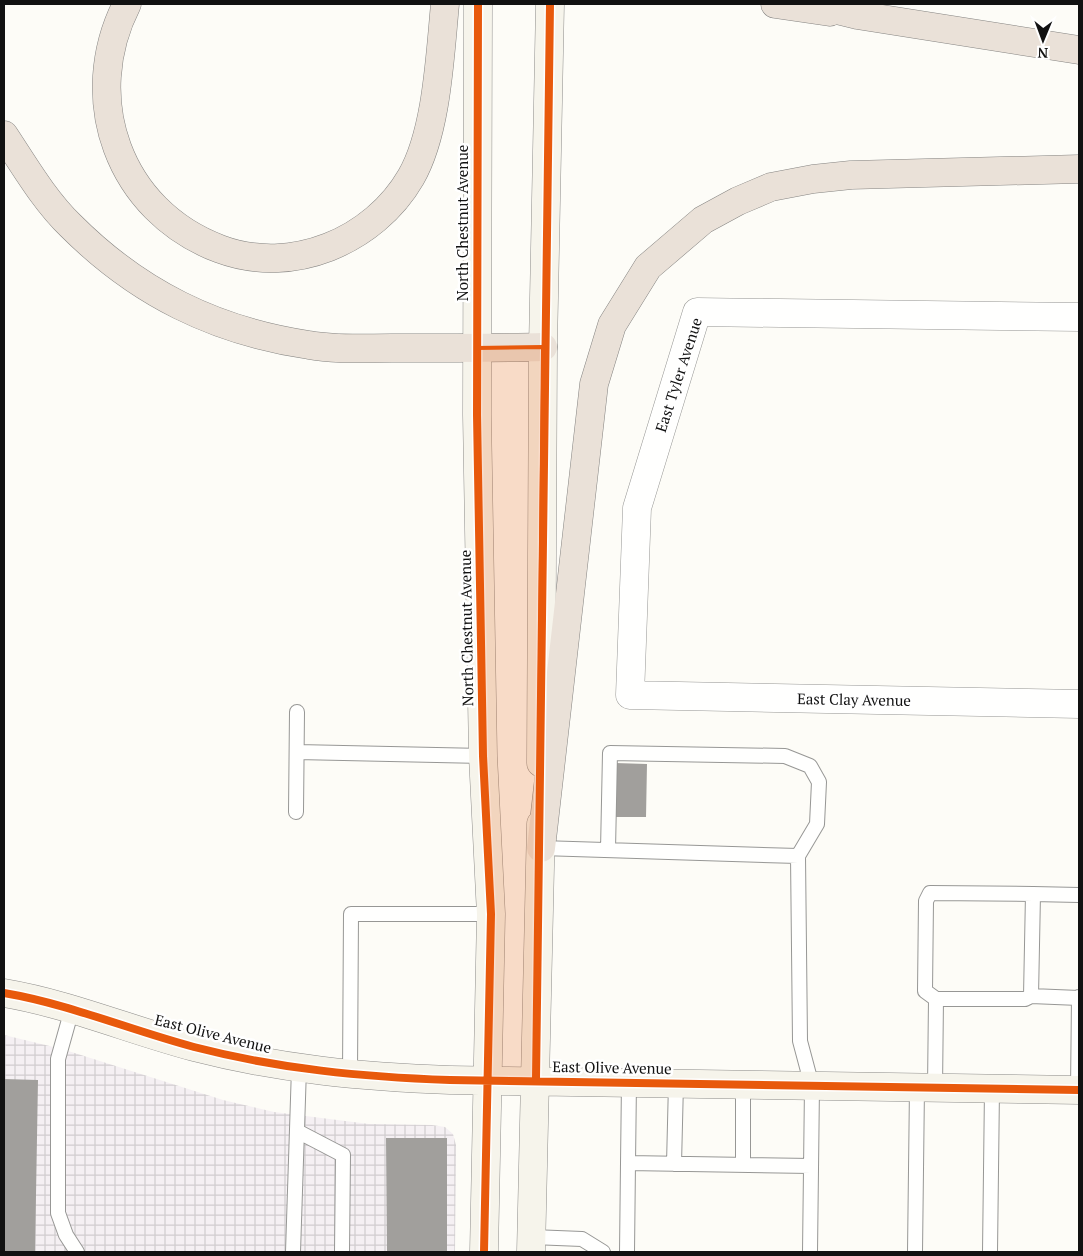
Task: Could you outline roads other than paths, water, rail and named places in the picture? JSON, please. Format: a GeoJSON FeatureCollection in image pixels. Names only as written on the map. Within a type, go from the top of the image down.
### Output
{"type":"FeatureCollection","features":[{"type":"Feature","properties":{"kind":"highway"},"geometry":{"type":"LineString","coordinates":[[127,4],[112,41],[106,87],[106,111],[120,158],[137,185],[153,205],[178,226],[220,249],[271,258],[321,251],[348,239],[368,227],[396,199],[407,184],[424,148],[430,123],[445,4]]}},
{"type":"Feature","properties":{"kind":"highway"},"geometry":{"type":"LineString","coordinates":[[775,4],[1079,50]]}},
{"type":"Feature","properties":{"kind":"highway"},"geometry":{"type":"LineString","coordinates":[[812,4],[857,15]]}},
{"type":"Feature","properties":{"kind":"highway"},"geometry":{"type":"LineString","coordinates":[[4,134],[36,182],[70,225],[105,257],[137,281],[180,307],[222,325],[311,346],[543,347]]}},
{"type":"Feature","properties":{"kind":"highway"},"geometry":{"type":"LineString","coordinates":[[540,848],[594,384],[612,325],[648,267],[703,220],[738,201],[771,187],[813,179],[851,175],[1079,169]]}},
{"type":"Feature","properties":{"kind":"main road","name":"North Chestnut Avenue"},"geometry":{"type":"LineString","coordinates":[[478,4],[476,348],[483,756],[491,914],[484,1252]]}},
{"type":"Feature","properties":{"kind":"main road"},"geometry":{"type":"LineString","coordinates":[[532,1244],[540,848],[543,347],[550,4]]}},
{"type":"Feature","properties":{"kind":"main road","name":"East Olive Avenue"},"geometry":{"type":"LineString","coordinates":[[4,993],[72,1009],[192,1046],[299,1068],[350,1074],[487,1079],[1078,1090]]}},
{"type":"Feature","properties":{"kind":"street","name":"East Tyler Avenue"},"geometry":{"type":"LineString","coordinates":[[630,695],[637,508],[697,312],[1079,317]]}},
{"type":"Feature","properties":{"kind":"street","name":"East Clay Avenue"},"geometry":{"type":"LineString","coordinates":[[630,695],[1079,704]]}},
{"type":"Feature","properties":{"kind":"lane"},"geometry":{"type":"LineString","coordinates":[[296,812],[298,712]]}},
{"type":"Feature","properties":{"kind":"lane"},"geometry":{"type":"LineString","coordinates":[[297,752],[483,756]]}},
{"type":"Feature","properties":{"kind":"lane"},"geometry":{"type":"LineString","coordinates":[[608,850],[610,753],[785,756],[810,766],[819,782],[817,824],[798,856],[800,1041],[812,1086],[810,1252]]}},
{"type":"Feature","properties":{"kind":"lane"},"geometry":{"type":"LineString","coordinates":[[540,848],[798,856]]}},
{"type":"Feature","properties":{"kind":"lane"},"geometry":{"type":"LineString","coordinates":[[1078,1090],[1079,998],[1031,996],[1025,999],[936,999],[925,991],[924,984],[926,901],[930,893],[1079,895]]}},
{"type":"Feature","properties":{"kind":"lane"},"geometry":{"type":"LineString","coordinates":[[1031,996],[1032,894]]}},
{"type":"Feature","properties":{"kind":"lane"},"geometry":{"type":"LineString","coordinates":[[350,1074],[351,914],[491,914]]}},
{"type":"Feature","properties":{"kind":"lane"},"geometry":{"type":"LineString","coordinates":[[915,1252],[926,1088],[936,999]]}},
{"type":"Feature","properties":{"kind":"lane"},"geometry":{"type":"LineString","coordinates":[[72,1009],[58,1059],[58,1213],[66,1235],[77,1252]]}},
{"type":"Feature","properties":{"kind":"lane"},"geometry":{"type":"LineString","coordinates":[[292,1252],[299,1068]]}},
{"type":"Feature","properties":{"kind":"lane"},"geometry":{"type":"LineString","coordinates":[[627,1252],[629,1082]]}},
{"type":"Feature","properties":{"kind":"lane"},"geometry":{"type":"LineString","coordinates":[[674,1164],[676,1083]]}},
{"type":"Feature","properties":{"kind":"lane"},"geometry":{"type":"LineString","coordinates":[[743,1084],[743,1165]]}},
{"type":"Feature","properties":{"kind":"lane"},"geometry":{"type":"LineString","coordinates":[[990,1252],[992,1089]]}},
{"type":"Feature","properties":{"kind":"lane"},"geometry":{"type":"LineString","coordinates":[[297,1131],[343,1154],[342,1252]]}},
{"type":"Feature","properties":{"kind":"lane"},"geometry":{"type":"LineString","coordinates":[[628,1163],[811,1166]]}},
{"type":"Feature","properties":{"kind":"lane"},"geometry":{"type":"LineString","coordinates":[[532,1244],[582,1239],[604,1252]]}}]}
